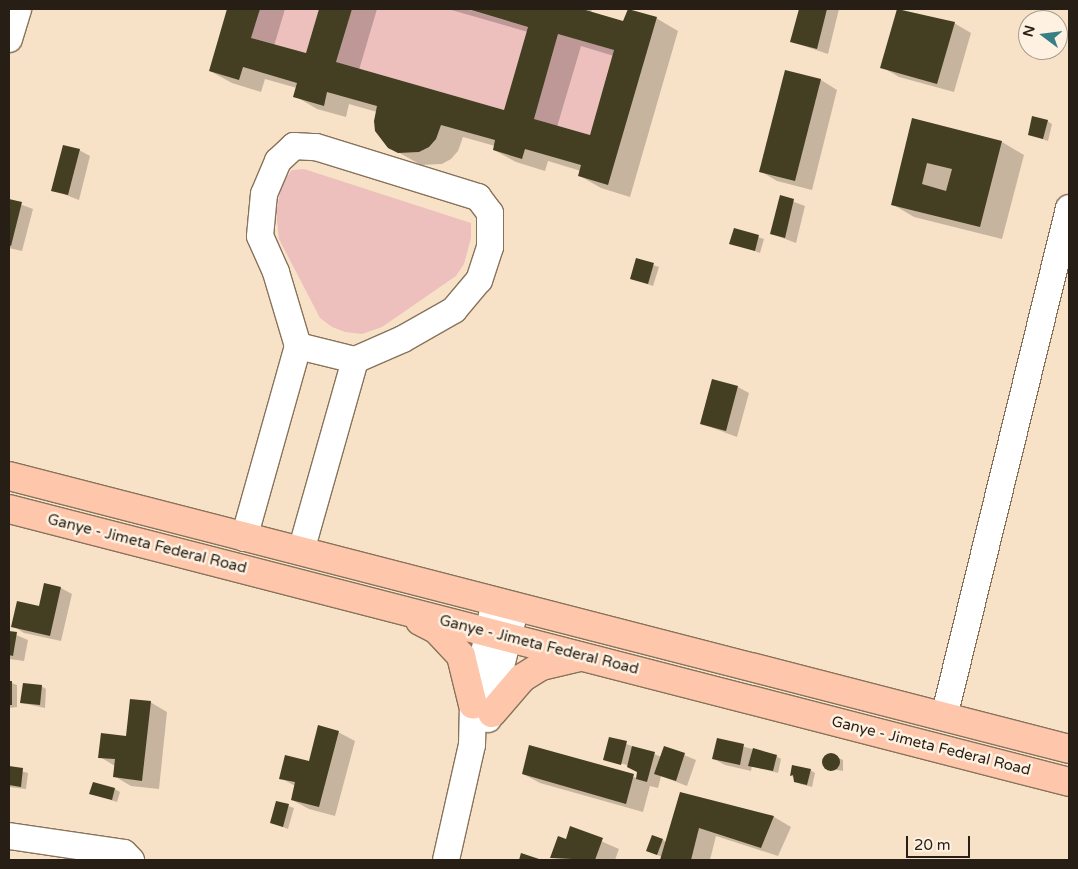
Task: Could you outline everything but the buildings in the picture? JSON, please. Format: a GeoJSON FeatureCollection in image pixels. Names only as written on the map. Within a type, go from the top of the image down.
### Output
{"type":"FeatureCollection","features":[{"type":"Feature","properties":{"kind":"main road","name":"Ganye - Jimeta Federal Road"},"geometry":{"type":"LineString","coordinates":[[9,476],[1069,749]]}},
{"type":"Feature","properties":{"kind":"main road","name":"Ganye - Jimeta Federal Road"},"geometry":{"type":"LineString","coordinates":[[9,509],[1069,782]]}},
{"type":"Feature","properties":{"kind":"main road"},"geometry":{"type":"LineString","coordinates":[[390,607],[436,629],[451,643],[466,668],[482,709],[535,670],[583,657]]}},
{"type":"Feature","properties":{"kind":"street"},"geometry":{"type":"LineString","coordinates":[[9,39],[18,9]]}},
{"type":"Feature","properties":{"kind":"street"},"geometry":{"type":"LineString","coordinates":[[244,538],[298,346],[276,272],[260,236],[264,194],[278,161],[294,146],[316,146],[478,197],[490,213],[490,246],[479,280],[454,310],[403,339],[354,360],[298,346]]}},
{"type":"Feature","properties":{"kind":"street"},"geometry":{"type":"LineString","coordinates":[[944,717],[1069,208]]}},
{"type":"Feature","properties":{"kind":"street"},"geometry":{"type":"LineString","coordinates":[[300,551],[354,360]]}},
{"type":"Feature","properties":{"kind":"street"},"geometry":{"type":"LineString","coordinates":[[446,860],[506,604]]}},
{"type":"Feature","properties":{"kind":"street"},"geometry":{"type":"LineString","coordinates":[[9,836],[124,853],[131,860]]}},
{"type":"Feature","properties":{"kind":"shaded area"},"geometry":{"type":"Polygon","coordinates":[[[260,9],[319,9],[306,53],[251,38],[260,9]]]}},
{"type":"Feature","properties":{"kind":"shaded area"},"geometry":{"type":"Polygon","coordinates":[[[352,9],[466,9],[528,27],[504,110],[336,62],[352,9]]]}},
{"type":"Feature","properties":{"kind":"shaded area"},"geometry":{"type":"Polygon","coordinates":[[[558,34],[614,50],[590,135],[534,119],[558,34]]]}},
{"type":"Feature","properties":{"kind":"shaded area"},"geometry":{"type":"Polygon","coordinates":[[[304,169],[471,223],[471,238],[464,264],[456,276],[382,327],[362,334],[345,332],[332,327],[320,318],[279,239],[276,212],[282,183],[292,170],[304,169]]]}}]}
